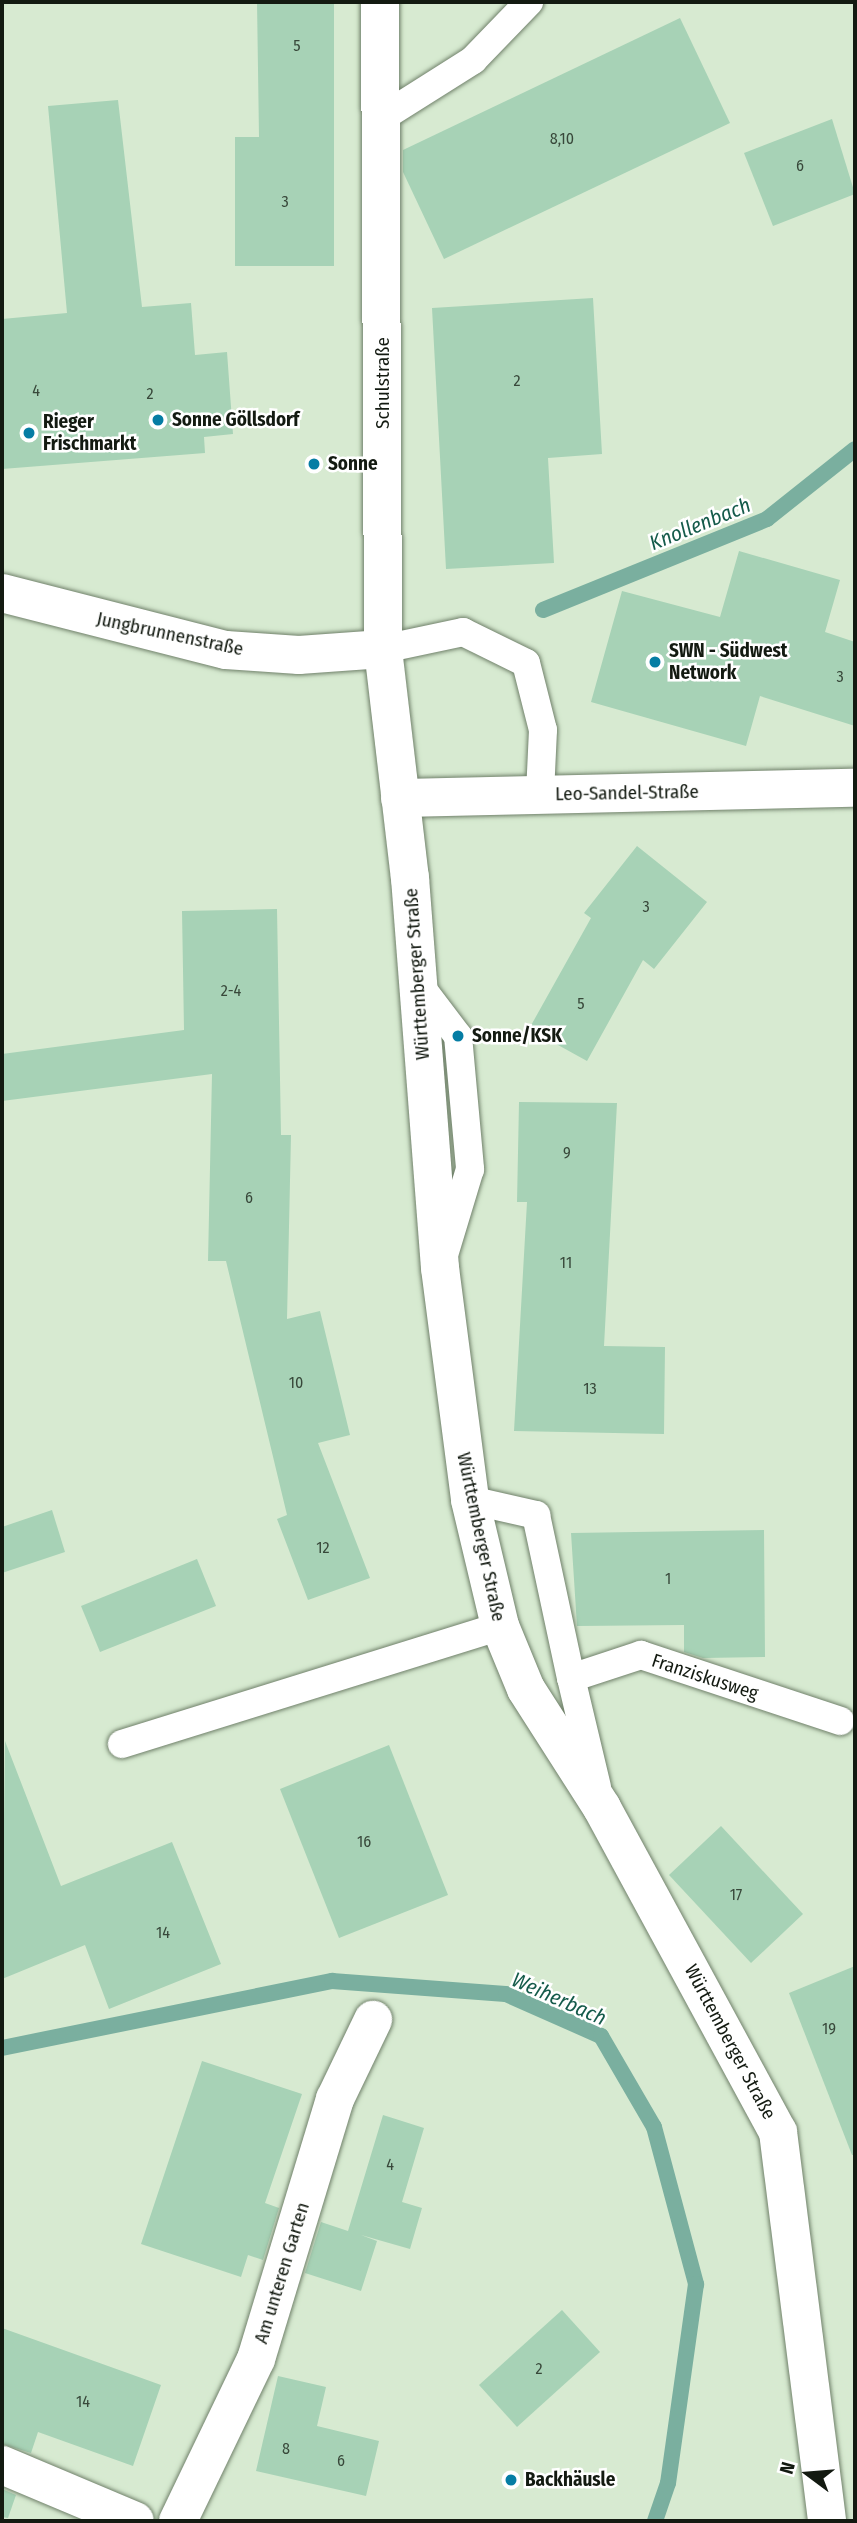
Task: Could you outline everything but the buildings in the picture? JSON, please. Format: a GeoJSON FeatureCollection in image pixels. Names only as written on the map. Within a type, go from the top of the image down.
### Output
{"type":"FeatureCollection","features":[{"type":"Feature","properties":{"kind":"street","name":"Schulstraße"},"geometry":{"type":"LineString","coordinates":[[380,2],[383,117],[383,649]]}},
{"type":"Feature","properties":{"kind":"street","name":"Jungbrunnenstraße"},"geometry":{"type":"LineString","coordinates":[[2,593],[226,650],[299,655],[383,649]]}},
{"type":"Feature","properties":{"kind":"street","name":"Württemberger Straße"},"geometry":{"type":"LineString","coordinates":[[383,649],[417,982],[440,1268],[470,1500],[499,1626],[526,1689],[602,1808],[778,2132],[827,2521]]}},
{"type":"Feature","properties":{"kind":"street","name":"Leo-Sandel-Straße"},"geometry":{"type":"LineString","coordinates":[[400,798],[855,788]]}},
{"type":"Feature","properties":{"kind":"street","name":"Am unteren Garten"},"geometry":{"type":"LineString","coordinates":[[178,2521],[256,2360],[335,2099],[373,2020]]}},
{"type":"Feature","properties":{"kind":"street"},"geometry":{"type":"LineString","coordinates":[[2,2465],[135,2521]]}},
{"type":"Feature","properties":{"kind":"lane"},"geometry":{"type":"LineString","coordinates":[[383,117],[473,60],[529,2]]}},
{"type":"Feature","properties":{"kind":"lane"},"geometry":{"type":"LineString","coordinates":[[383,649],[463,632],[526,663],[543,730],[540,794]]}},
{"type":"Feature","properties":{"kind":"lane"},"geometry":{"type":"LineString","coordinates":[[470,1500],[536,1515],[570,1678],[602,1808]]}},
{"type":"Feature","properties":{"kind":"lane"},"geometry":{"type":"LineString","coordinates":[[122,1744],[499,1626]]}},
{"type":"Feature","properties":{"kind":"lane","name":"Franziskusweg"},"geometry":{"type":"LineString","coordinates":[[570,1678],[641,1655],[840,1721]]}},
{"type":"Feature","properties":{"kind":"waterway","name":"Knollenbach"},"geometry":{"type":"LineString","coordinates":[[543,610],[767,519],[855,449]]}},
{"type":"Feature","properties":{"kind":"waterway","name":"Weiherbach"},"geometry":{"type":"LineString","coordinates":[[2,2048],[332,1981],[506,1994],[601,2036],[654,2127],[696,2284],[668,2483],[655,2521]]}},
{"type":"Feature","properties":{"kind":"place","name":"Sonne Göllsdorf"},"geometry":{"type":"Point","coordinates":[158,420]}},
{"type":"Feature","properties":{"kind":"place","name":"Rieger Frischmarkt"},"geometry":{"type":"Point","coordinates":[29,433]}},
{"type":"Feature","properties":{"kind":"place","name":"Sonne"},"geometry":{"type":"Point","coordinates":[314,464]}},
{"type":"Feature","properties":{"kind":"place","name":"SWN - Südwest Network"},"geometry":{"type":"Point","coordinates":[655,662]}},
{"type":"Feature","properties":{"kind":"place","name":"Sonne/KSK"},"geometry":{"type":"Point","coordinates":[458,1036]}},
{"type":"Feature","properties":{"kind":"place","name":"Backhäusle"},"geometry":{"type":"Point","coordinates":[511,2480]}}]}
